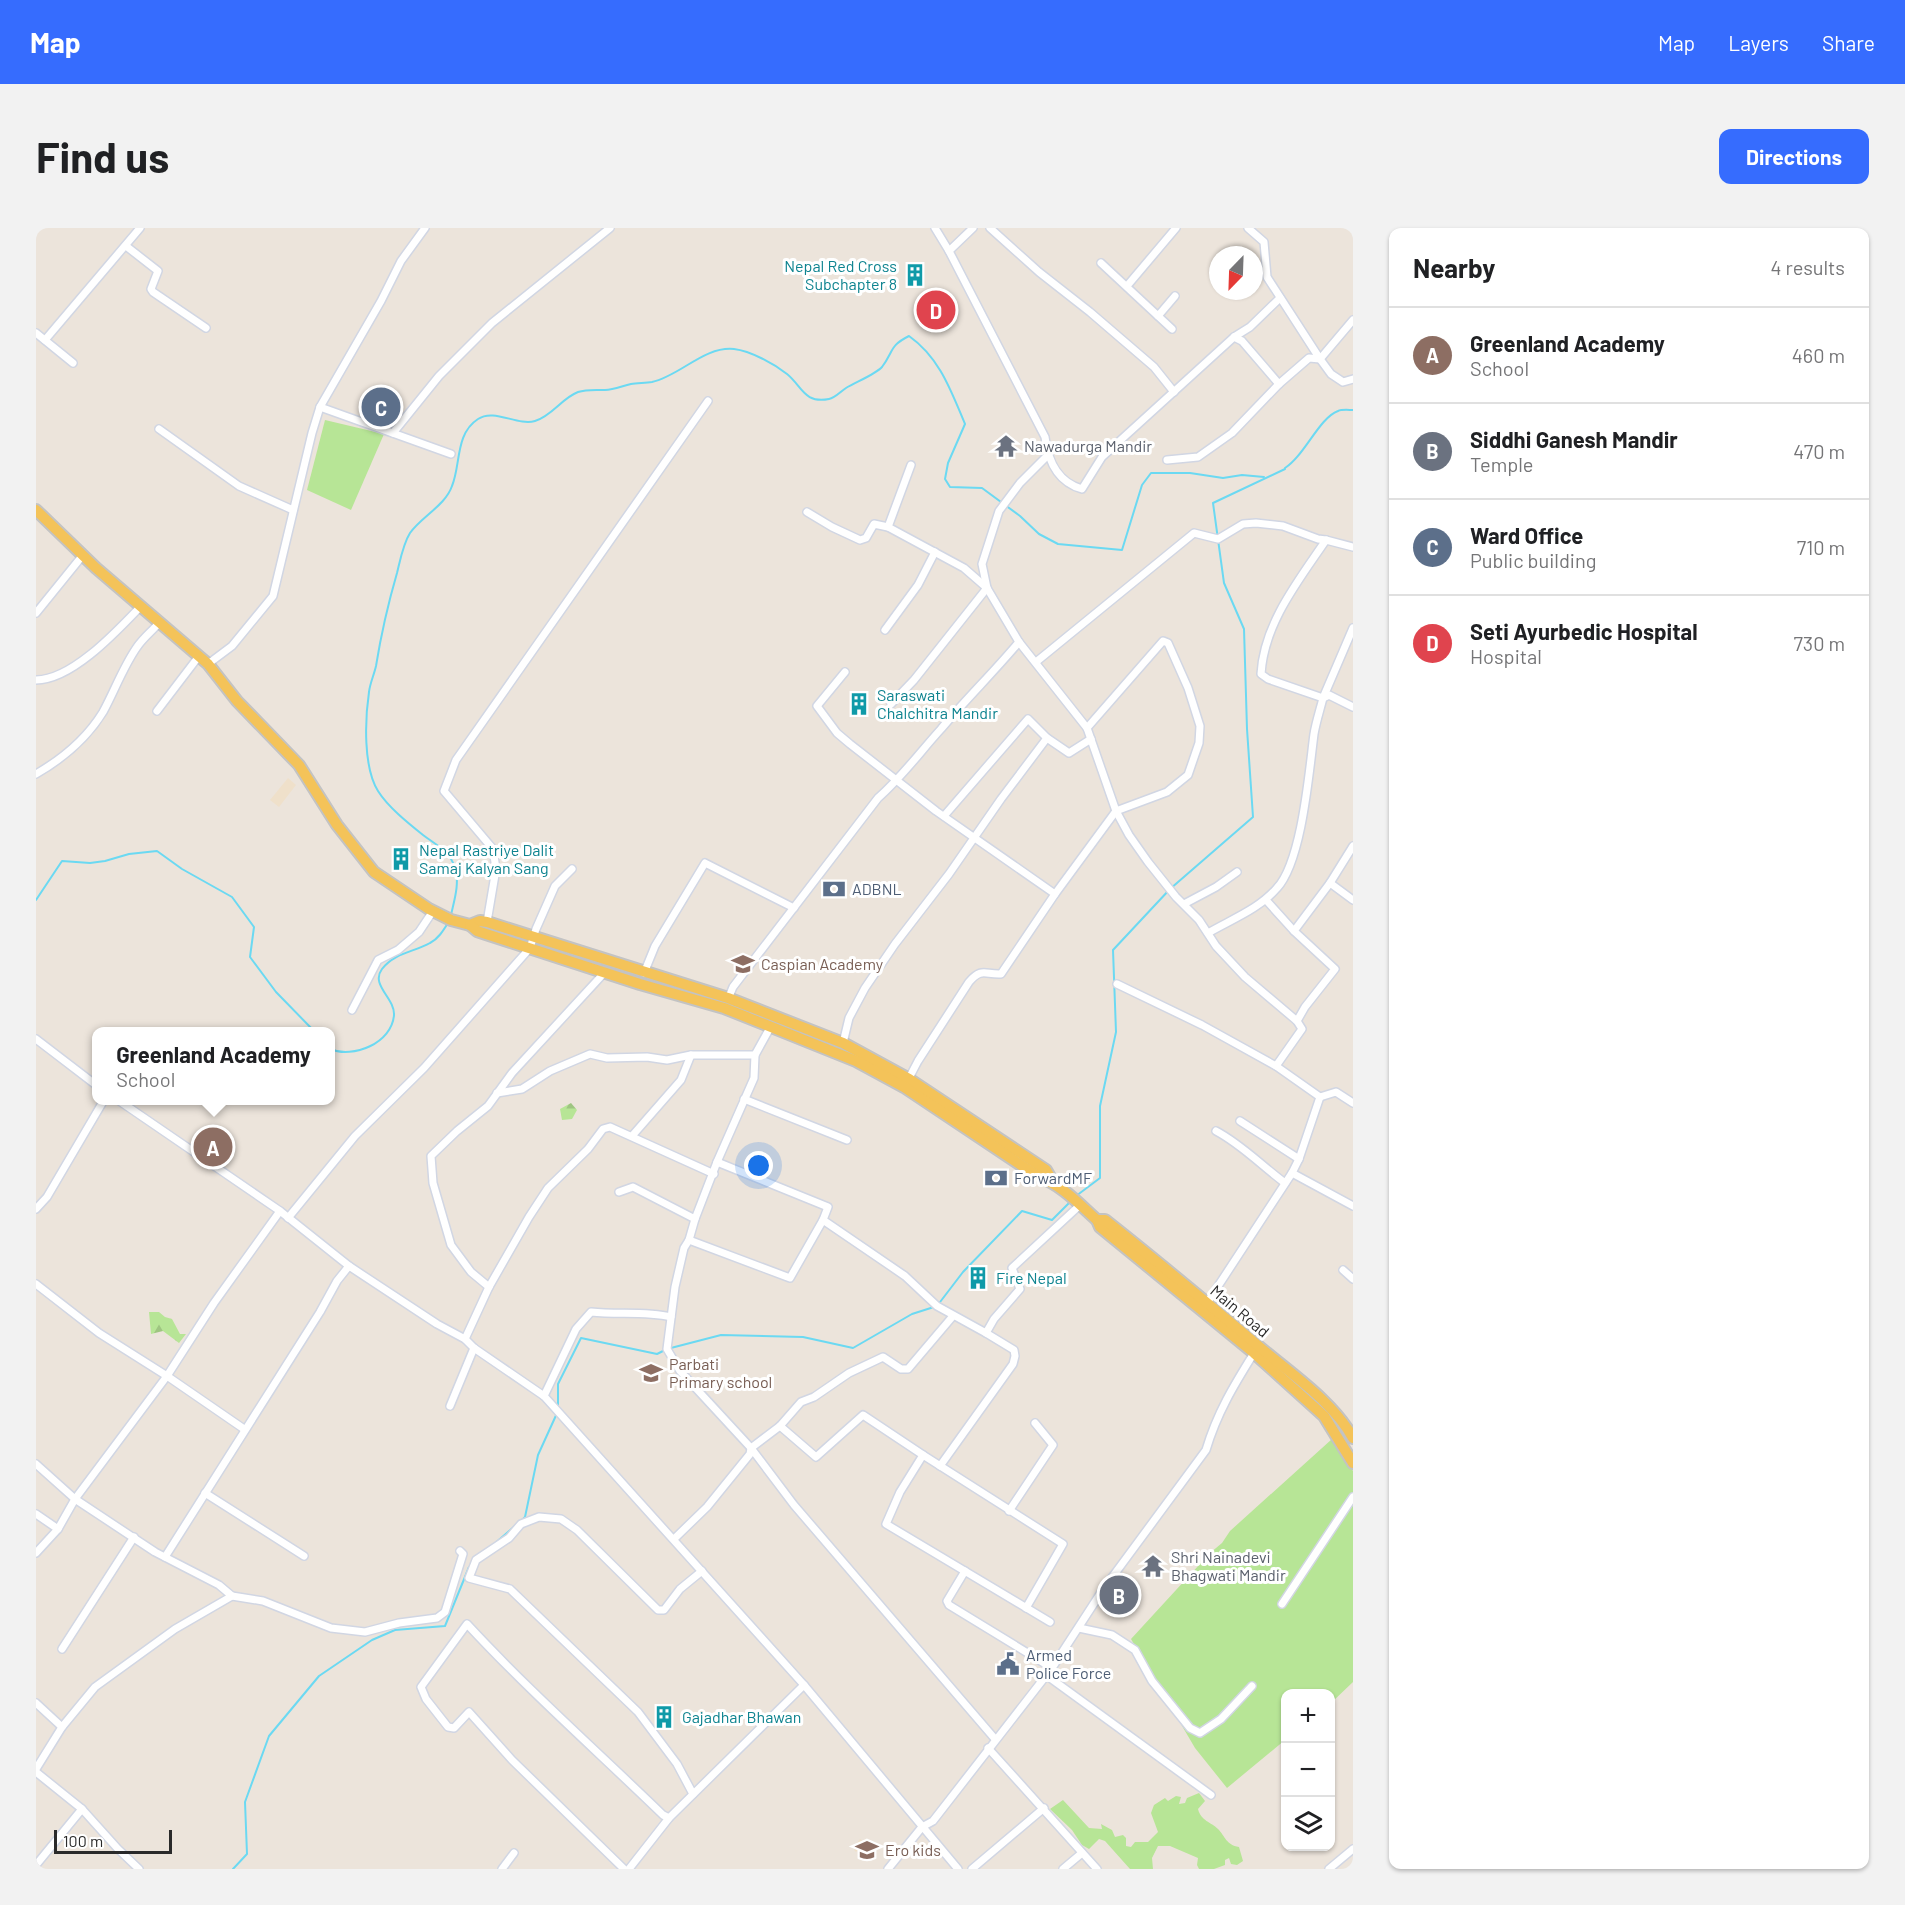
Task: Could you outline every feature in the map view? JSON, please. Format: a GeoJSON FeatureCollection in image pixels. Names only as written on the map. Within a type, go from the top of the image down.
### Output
{"type":"FeatureCollection","features":[{"type":"Feature","properties":{"kind":"main road"},"geometry":{"type":"LineString","coordinates":[[36,510],[159,623],[204,660],[237,701],[299,765],[337,825],[374,872],[433,911],[461,923],[487,922],[605,972],[726,1003],[771,1026],[907,1083]]}},
{"type":"Feature","properties":{"kind":"main road"},"geometry":{"type":"LineString","coordinates":[[470,924],[477,931],[644,973],[843,1043],[907,1083],[1039,1177],[1057,1186],[1097,1220],[1100,1227],[1254,1353],[1324,1416],[1353,1463]]}},
{"type":"Feature","properties":{"kind":"main road","name":"Main Road"},"geometry":{"type":"LineString","coordinates":[[1097,1220],[1110,1224],[1208,1303],[1335,1412],[1351,1431]]}},
{"type":"Feature","properties":{"kind":"street"},"geometry":{"type":"LineString","coordinates":[[45,340],[140,228]]}},
{"type":"Feature","properties":{"kind":"street"},"geometry":{"type":"LineString","coordinates":[[157,711],[204,660],[232,646],[273,596],[320,407],[381,301],[401,261],[425,228]]}},
{"type":"Feature","properties":{"kind":"street"},"geometry":{"type":"LineString","coordinates":[[393,433],[439,376],[492,323],[610,228]]}},
{"type":"Feature","properties":{"kind":"street"},"geometry":{"type":"LineString","coordinates":[[935,228],[1045,437],[1047,456],[1060,477],[1082,489],[1102,457],[1280,298]]}},
{"type":"Feature","properties":{"kind":"street"},"geometry":{"type":"LineString","coordinates":[[949,251],[973,228]]}},
{"type":"Feature","properties":{"kind":"street"},"geometry":{"type":"LineString","coordinates":[[990,228],[1039,272],[1154,367],[1174,392]]}},
{"type":"Feature","properties":{"kind":"street"},"geometry":{"type":"LineString","coordinates":[[1127,286],[1176,228]]}},
{"type":"Feature","properties":{"kind":"street"},"geometry":{"type":"LineString","coordinates":[[1248,228],[1264,242],[1267,277],[1320,359],[1331,374],[1343,382],[1353,380]]}},
{"type":"Feature","properties":{"kind":"street"},"geometry":{"type":"LineString","coordinates":[[126,246],[158,271],[153,292],[206,328]]}},
{"type":"Feature","properties":{"kind":"street"},"geometry":{"type":"LineString","coordinates":[[1101,263],[1172,329]]}},
{"type":"Feature","properties":{"kind":"street"},"geometry":{"type":"LineString","coordinates":[[1158,316],[1175,296]]}},
{"type":"Feature","properties":{"kind":"street"},"geometry":{"type":"LineString","coordinates":[[1320,359],[1353,320]]}},
{"type":"Feature","properties":{"kind":"street"},"geometry":{"type":"LineString","coordinates":[[36,333],[73,363]]}},
{"type":"Feature","properties":{"kind":"street"},"geometry":{"type":"LineString","coordinates":[[1234,337],[1242,341],[1279,384]]}},
{"type":"Feature","properties":{"kind":"street"},"geometry":{"type":"LineString","coordinates":[[1167,460],[1198,457],[1232,433],[1279,384],[1310,358],[1320,359]]}},
{"type":"Feature","properties":{"kind":"street"},"geometry":{"type":"LineString","coordinates":[[487,922],[496,869],[493,849],[444,791],[456,760],[708,401]]}},
{"type":"Feature","properties":{"kind":"street"},"geometry":{"type":"LineString","coordinates":[[320,407],[451,454]]}},
{"type":"Feature","properties":{"kind":"street"},"geometry":{"type":"LineString","coordinates":[[159,429],[239,486],[293,510]]}},
{"type":"Feature","properties":{"kind":"street"},"geometry":{"type":"LineString","coordinates":[[987,588],[982,564],[999,511],[1020,483],[1047,456]]}},
{"type":"Feature","properties":{"kind":"street"},"geometry":{"type":"LineString","coordinates":[[888,527],[911,465]]}},
{"type":"Feature","properties":{"kind":"street"},"geometry":{"type":"LineString","coordinates":[[807,512],[860,540],[866,538],[874,524],[888,527],[964,568],[987,588],[1019,642],[1087,728],[1116,811],[1148,862],[1208,933],[1216,946],[1245,977],[1297,1021],[1302,1029],[1276,1066]]}},
{"type":"Feature","properties":{"kind":"street"},"geometry":{"type":"LineString","coordinates":[[1036,662],[1194,533],[1218,539],[1243,524],[1256,523],[1283,526],[1318,539],[1353,547]]}},
{"type":"Feature","properties":{"kind":"street"},"geometry":{"type":"LineString","coordinates":[[1326,540],[1302,574],[1274,621],[1260,671],[1264,678],[1323,698],[1329,695],[1353,707]]}},
{"type":"Feature","properties":{"kind":"street"},"geometry":{"type":"LineString","coordinates":[[885,630],[918,585],[935,552]]}},
{"type":"Feature","properties":{"kind":"street"},"geometry":{"type":"LineString","coordinates":[[36,613],[83,555]]}},
{"type":"Feature","properties":{"kind":"street"},"geometry":{"type":"LineString","coordinates":[[891,704],[914,680],[987,588]]}},
{"type":"Feature","properties":{"kind":"street"},"geometry":{"type":"LineString","coordinates":[[36,680],[48,680],[101,646],[141,606]]}},
{"type":"Feature","properties":{"kind":"street"},"geometry":{"type":"LineString","coordinates":[[36,774],[62,759],[83,736],[102,712],[116,682],[138,646],[159,623]]}},
{"type":"Feature","properties":{"kind":"street"},"geometry":{"type":"LineString","coordinates":[[1208,933],[1266,900],[1290,871],[1304,802],[1314,731],[1323,698],[1353,627]]}},
{"type":"Feature","properties":{"kind":"street"},"geometry":{"type":"LineString","coordinates":[[907,1083],[969,982],[976,974],[982,972],[1001,974],[1055,894],[1116,811],[1167,792],[1188,775],[1199,743],[1200,726],[1188,688],[1168,643],[1163,641],[1087,728]]}},
{"type":"Feature","properties":{"kind":"street"},"geometry":{"type":"LineString","coordinates":[[726,1003],[733,987],[878,798],[898,780],[942,727],[991,676],[1019,642]]}},
{"type":"Feature","properties":{"kind":"street"},"geometry":{"type":"LineString","coordinates":[[845,672],[817,706],[837,733],[944,816],[1055,894]]}},
{"type":"Feature","properties":{"kind":"street"},"geometry":{"type":"LineString","coordinates":[[944,816],[1028,719],[1047,738],[1069,753],[1091,739]]}},
{"type":"Feature","properties":{"kind":"street"},"geometry":{"type":"LineString","coordinates":[[843,1043],[849,1018],[865,988],[1047,738]]}},
{"type":"Feature","properties":{"kind":"street"},"geometry":{"type":"LineString","coordinates":[[1294,931],[1330,883],[1353,846]]}},
{"type":"Feature","properties":{"kind":"street"},"geometry":{"type":"LineString","coordinates":[[644,973],[655,946],[705,863],[794,908]]}},
{"type":"Feature","properties":{"kind":"street"},"geometry":{"type":"LineString","coordinates":[[288,1218],[355,1136],[424,1068],[532,943],[555,886],[572,869]]}},
{"type":"Feature","properties":{"kind":"street"},"geometry":{"type":"LineString","coordinates":[[1184,904],[1216,887],[1237,872]]}},
{"type":"Feature","properties":{"kind":"street"},"geometry":{"type":"LineString","coordinates":[[1330,883],[1353,900]]}},
{"type":"Feature","properties":{"kind":"street"},"geometry":{"type":"LineString","coordinates":[[1266,900],[1294,931],[1335,969],[1305,1007],[1297,1021]]}},
{"type":"Feature","properties":{"kind":"street"},"geometry":{"type":"LineString","coordinates":[[352,1010],[378,960],[398,950],[419,932],[433,911]]}},
{"type":"Feature","properties":{"kind":"street"},"geometry":{"type":"LineString","coordinates":[[489,1287],[471,1272],[451,1245],[432,1183],[431,1156],[488,1106],[512,1073],[605,972]]}},
{"type":"Feature","properties":{"kind":"street"},"geometry":{"type":"LineString","coordinates":[[1117,984],[1202,1025],[1276,1066],[1320,1097]]}},
{"type":"Feature","properties":{"kind":"street"},"geometry":{"type":"LineString","coordinates":[[771,1026],[755,1055],[754,1078],[717,1162],[694,1220],[689,1240],[684,1248],[675,1287],[668,1349],[680,1371],[751,1448],[794,1505],[995,1739]]}},
{"type":"Feature","properties":{"kind":"street"},"geometry":{"type":"LineString","coordinates":[[36,1039],[92,1082]]}},
{"type":"Feature","properties":{"kind":"street"},"geometry":{"type":"LineString","coordinates":[[497,1093],[522,1089],[550,1071],[590,1054],[607,1058],[667,1060],[691,1055],[755,1055]]}},
{"type":"Feature","properties":{"kind":"street"},"geometry":{"type":"LineString","coordinates":[[632,1136],[681,1080],[691,1055]]}},
{"type":"Feature","properties":{"kind":"street"},"geometry":{"type":"LineString","coordinates":[[1320,1097],[1336,1092],[1353,1103]]}},
{"type":"Feature","properties":{"kind":"street"},"geometry":{"type":"LineString","coordinates":[[1208,1303],[1292,1173],[1320,1097]]}},
{"type":"Feature","properties":{"kind":"street"},"geometry":{"type":"LineString","coordinates":[[744,1099],[847,1140]]}},
{"type":"Feature","properties":{"kind":"street"},"geometry":{"type":"LineString","coordinates":[[36,1209],[46,1197],[102,1105]]}},
{"type":"Feature","properties":{"kind":"street"},"geometry":{"type":"LineString","coordinates":[[124,1105],[280,1211],[349,1266],[437,1324],[465,1339],[474,1348],[544,1396],[804,1685],[958,1869]]}},
{"type":"Feature","properties":{"kind":"street"},"geometry":{"type":"LineString","coordinates":[[1240,1121],[1299,1159]]}},
{"type":"Feature","properties":{"kind":"street"},"geometry":{"type":"LineString","coordinates":[[465,1339],[489,1287],[548,1188],[588,1149],[603,1129],[610,1127],[714,1174]]}},
{"type":"Feature","properties":{"kind":"street"},"geometry":{"type":"LineString","coordinates":[[1216,1131],[1232,1140],[1285,1183]]}},
{"type":"Feature","properties":{"kind":"street"},"geometry":{"type":"LineString","coordinates":[[689,1240],[790,1278],[828,1207],[717,1162]]}},
{"type":"Feature","properties":{"kind":"street"},"geometry":{"type":"LineString","coordinates":[[1292,1173],[1353,1206]]}},
{"type":"Feature","properties":{"kind":"street"},"geometry":{"type":"LineString","coordinates":[[619,1192],[633,1187],[694,1220]]}},
{"type":"Feature","properties":{"kind":"street"},"geometry":{"type":"LineString","coordinates":[[986,1333],[994,1319],[1020,1289],[1012,1268],[1078,1204]]}},
{"type":"Feature","properties":{"kind":"street"},"geometry":{"type":"LineString","coordinates":[[36,1553],[58,1529],[75,1499],[167,1376],[214,1303],[280,1211]]}},
{"type":"Feature","properties":{"kind":"street"},"geometry":{"type":"LineString","coordinates":[[823,1220],[905,1276],[937,1306],[1014,1350],[1013,1364],[940,1466]]}},
{"type":"Feature","properties":{"kind":"street"},"geometry":{"type":"LineString","coordinates":[[165,1557],[320,1312],[337,1281],[349,1266]]}},
{"type":"Feature","properties":{"kind":"street"},"geometry":{"type":"LineString","coordinates":[[1343,1270],[1353,1279]]}},
{"type":"Feature","properties":{"kind":"street"},"geometry":{"type":"LineString","coordinates":[[36,1284],[99,1333],[244,1429]]}},
{"type":"Feature","properties":{"kind":"street"},"geometry":{"type":"LineString","coordinates":[[544,1396],[576,1329],[591,1312],[654,1313],[671,1317]]}},
{"type":"Feature","properties":{"kind":"street"},"geometry":{"type":"LineString","coordinates":[[674,1539],[707,1506],[750,1454],[751,1448],[780,1426],[801,1402],[814,1397],[849,1373],[883,1357],[901,1370],[908,1370],[953,1316]]}},
{"type":"Feature","properties":{"kind":"street"},"geometry":{"type":"LineString","coordinates":[[450,1406],[474,1348]]}},
{"type":"Feature","properties":{"kind":"street"},"geometry":{"type":"LineString","coordinates":[[888,1869],[922,1827],[933,1821],[1052,1668],[1102,1591],[1206,1450],[1222,1405],[1254,1353]]}},
{"type":"Feature","properties":{"kind":"street"},"geometry":{"type":"LineString","coordinates":[[780,1426],[816,1457],[863,1415],[1009,1511],[1064,1544],[1026,1608]]}},
{"type":"Feature","properties":{"kind":"street"},"geometry":{"type":"LineString","coordinates":[[1009,1511],[1053,1444],[1035,1423]]}},
{"type":"Feature","properties":{"kind":"street"},"geometry":{"type":"LineString","coordinates":[[923,1455],[900,1492],[886,1524],[1050,1622]]}},
{"type":"Feature","properties":{"kind":"street"},"geometry":{"type":"LineString","coordinates":[[36,1464],[75,1499],[165,1557],[219,1585],[232,1596],[263,1601],[331,1628],[365,1632],[399,1623],[437,1618],[445,1612],[463,1554],[460,1551]]}},
{"type":"Feature","properties":{"kind":"street"},"geometry":{"type":"LineString","coordinates":[[205,1493],[304,1556]]}},
{"type":"Feature","properties":{"kind":"street"},"geometry":{"type":"LineString","coordinates":[[1282,1604],[1353,1497]]}},
{"type":"Feature","properties":{"kind":"street"},"geometry":{"type":"LineString","coordinates":[[36,1514],[58,1529]]}},
{"type":"Feature","properties":{"kind":"street"},"geometry":{"type":"LineString","coordinates":[[693,1794],[677,1764],[638,1712],[531,1612],[510,1589],[469,1578],[476,1560],[509,1538],[521,1524],[539,1517],[561,1519],[577,1530],[658,1610],[664,1610],[680,1588],[702,1571]]}},
{"type":"Feature","properties":{"kind":"street"},"geometry":{"type":"LineString","coordinates":[[62,1649],[134,1538]]}},
{"type":"Feature","properties":{"kind":"street"},"geometry":{"type":"LineString","coordinates":[[965,1571],[947,1601],[949,1605],[1052,1668]]}},
{"type":"Feature","properties":{"kind":"street"},"geometry":{"type":"LineString","coordinates":[[139,1869],[82,1809],[36,1771],[62,1727],[95,1687],[175,1629],[232,1596]]}},
{"type":"Feature","properties":{"kind":"street"},"geometry":{"type":"LineString","coordinates":[[669,1818],[663,1815],[565,1720],[513,1674],[467,1624],[422,1687],[426,1699],[448,1727],[454,1728],[469,1712],[512,1760],[626,1869],[669,1818],[804,1685]]}},
{"type":"Feature","properties":{"kind":"street"},"geometry":{"type":"LineString","coordinates":[[1078,1629],[1112,1635],[1136,1650],[1152,1681],[1190,1728],[1200,1733],[1221,1719],[1252,1686]]}},
{"type":"Feature","properties":{"kind":"street"},"geometry":{"type":"LineString","coordinates":[[1046,1675],[1211,1795]]}},
{"type":"Feature","properties":{"kind":"street"},"geometry":{"type":"LineString","coordinates":[[36,1703],[62,1727]]}},
{"type":"Feature","properties":{"kind":"street"},"geometry":{"type":"LineString","coordinates":[[988,1748],[1097,1869]]}},
{"type":"Feature","properties":{"kind":"street"},"geometry":{"type":"LineString","coordinates":[[972,1869],[1044,1808]]}},
{"type":"Feature","properties":{"kind":"street"},"geometry":{"type":"LineString","coordinates":[[36,1865],[82,1809]]}},
{"type":"Feature","properties":{"kind":"street"},"geometry":{"type":"LineString","coordinates":[[1329,1869],[1353,1849]]}},
{"type":"Feature","properties":{"kind":"street"},"geometry":{"type":"LineString","coordinates":[[502,1869],[514,1853]]}},
{"type":"Feature","properties":{"kind":"street"},"geometry":{"type":"LineString","coordinates":[[1063,1869],[1082,1853]]}},
{"type":"Feature","properties":{"kind":"shaded area"},"geometry":{"type":"Polygon","coordinates":[[[940,301],[945,312],[932,318],[927,308],[940,301]]]}},
{"type":"Feature","properties":{"kind":"shaded area"},"geometry":{"type":"Polygon","coordinates":[[[288,778],[296,785],[279,807],[270,800],[288,778]]]}},
{"type":"Feature","properties":{"kind":"shaded area","name":"Parbati Primary school"},"geometry":{"type":"Polygon","coordinates":[[[646,1367],[658,1367],[656,1380],[645,1379],[646,1367]]]}},
{"type":"Feature","properties":{"kind":"shaded area","name":"Ero kids"},"geometry":{"type":"Polygon","coordinates":[[[860,1839],[869,1841],[876,1848],[864,1861],[858,1855],[861,1852],[854,1850],[860,1839]]]}},
{"type":"Feature","properties":{"kind":"green space"},"geometry":{"type":"Polygon","coordinates":[[[325,420],[384,434],[351,510],[307,490],[325,420]]]}},
{"type":"Feature","properties":{"kind":"green space"},"geometry":{"type":"Polygon","coordinates":[[[571,1103],[577,1110],[572,1119],[562,1120],[560,1109],[571,1103]]]}},
{"type":"Feature","properties":{"kind":"green space"},"geometry":{"type":"Polygon","coordinates":[[[149,1312],[159,1312],[172,1319],[180,1334],[186,1334],[179,1343],[163,1331],[151,1334],[149,1312]]]}},
{"type":"Feature","properties":{"kind":"green space"},"geometry":{"type":"Polygon","coordinates":[[[1332,1439],[1353,1471],[1353,1682],[1335,1699],[1335,1689],[1281,1689],[1281,1743],[1227,1788],[1195,1748],[1131,1639],[1210,1553],[1222,1543],[1230,1531],[1332,1439]]]}},
{"type":"Feature","properties":{"kind":"green space"},"geometry":{"type":"Polygon","coordinates":[[[1199,1793],[1205,1801],[1198,1809],[1201,1816],[1218,1829],[1228,1842],[1239,1847],[1243,1861],[1237,1865],[1231,1864],[1229,1858],[1225,1860],[1225,1865],[1214,1869],[1199,1869],[1198,1858],[1170,1846],[1158,1846],[1152,1858],[1153,1869],[1130,1869],[1105,1841],[1099,1839],[1089,1849],[1082,1845],[1072,1830],[1050,1809],[1063,1800],[1089,1828],[1102,1829],[1101,1824],[1112,1830],[1115,1837],[1123,1835],[1126,1838],[1126,1846],[1131,1847],[1135,1842],[1148,1842],[1158,1832],[1151,1813],[1154,1805],[1165,1798],[1168,1801],[1176,1796],[1181,1797],[1179,1804],[1185,1803],[1187,1798],[1199,1793]]]}},
{"type":"Feature","properties":{"kind":"waterway"},"geometry":{"type":"LineString","coordinates":[[451,915],[457,886],[453,862],[442,849],[399,815],[378,791],[373,781],[366,743],[367,715],[370,689],[385,620],[405,542],[415,527],[449,493],[455,477],[462,441],[471,425],[478,419],[491,415],[528,422],[535,421],[578,392],[608,390],[652,382],[712,352],[723,349],[748,352],[776,366],[787,374],[804,393],[814,399],[829,399],[879,370],[895,346],[909,336],[929,354],[937,365],[965,424],[948,463],[945,479],[950,487],[982,488],[1020,516],[1039,534],[1058,544],[1122,550],[1142,485],[1151,473],[1190,473],[1223,478],[1242,475],[1264,477]]}},
{"type":"Feature","properties":{"kind":"waterway"},"geometry":{"type":"LineString","coordinates":[[1285,468],[1299,455],[1331,415],[1340,410],[1353,410]]}},
{"type":"Feature","properties":{"kind":"waterway"},"geometry":{"type":"LineString","coordinates":[[1076,1196],[1100,1178],[1100,1106],[1116,1032],[1113,950],[1170,889],[1253,817],[1244,629],[1224,583],[1213,503],[1285,469]]}},
{"type":"Feature","properties":{"kind":"waterway"},"geometry":{"type":"LineString","coordinates":[[36,900],[62,861],[90,863],[129,854],[157,851],[182,869],[232,897],[254,927],[250,957],[276,992],[310,1027]]}},
{"type":"Feature","properties":{"kind":"waterway"},"geometry":{"type":"LineString","coordinates":[[335,1051],[360,1050],[379,1041],[386,1034],[392,1025],[394,1015],[391,1003],[379,981],[382,969],[392,959],[433,941],[448,923]]}},
{"type":"Feature","properties":{"kind":"waterway"},"geometry":{"type":"LineString","coordinates":[[520,1522],[525,1517],[538,1455],[558,1411],[558,1384],[581,1338],[657,1354],[667,1349],[721,1335],[803,1337],[853,1348],[912,1314],[937,1306],[963,1272],[1022,1211],[1052,1220],[1070,1202]]}},
{"type":"Feature","properties":{"kind":"waterway"},"geometry":{"type":"LineString","coordinates":[[493,1545],[516,1525]]}},
{"type":"Feature","properties":{"kind":"waterway"},"geometry":{"type":"LineString","coordinates":[[233,1869],[247,1854],[245,1802],[269,1736],[319,1676],[372,1640],[395,1630],[445,1626],[469,1567]]}},
{"type":"Feature","properties":{"kind":"place","name":"Nepal Red Cross Subchapter 8"},"geometry":{"type":"Point","coordinates":[915,275]}},
{"type":"Feature","properties":{"kind":"place","name":"Seti Ayurbedic Hospital"},"geometry":{"type":"Point","coordinates":[936,310]}},
{"type":"Feature","properties":{"kind":"place","name":"Ward Office"},"geometry":{"type":"Point","coordinates":[381,407]}},
{"type":"Feature","properties":{"kind":"place","name":"Nawadurga Mandir"},"geometry":{"type":"Point","coordinates":[1006,446]}},
{"type":"Feature","properties":{"kind":"place","name":"Saraswati Chalchitra Mandir"},"geometry":{"type":"Point","coordinates":[859,704]}},
{"type":"Feature","properties":{"kind":"place","name":"Nepal Rastriye Dalit Samaj Kalyan Sang"},"geometry":{"type":"Point","coordinates":[401,859]}},
{"type":"Feature","properties":{"kind":"place","name":"ADBNL"},"geometry":{"type":"Point","coordinates":[834,889]}},
{"type":"Feature","properties":{"kind":"place","name":"Caspian Academy"},"geometry":{"type":"Point","coordinates":[743,964]}},
{"type":"Feature","properties":{"kind":"place","name":"Greenland Academy"},"geometry":{"type":"Point","coordinates":[213,1147]}},
{"type":"Feature","properties":{"kind":"place","name":"ForwardMF"},"geometry":{"type":"Point","coordinates":[996,1178]}},
{"type":"Feature","properties":{"kind":"place","name":"Fire Nepal"},"geometry":{"type":"Point","coordinates":[978,1278]}},
{"type":"Feature","properties":{"kind":"place","name":"Parbati Primary school"},"geometry":{"type":"Point","coordinates":[651,1373]}},
{"type":"Feature","properties":{"kind":"place","name":"Shri Nainadevi Bhagwati Mandir"},"geometry":{"type":"Point","coordinates":[1153,1566]}},
{"type":"Feature","properties":{"kind":"place","name":"Siddhi Ganesh Mandir"},"geometry":{"type":"Point","coordinates":[1119,1595]}},
{"type":"Feature","properties":{"kind":"place","name":"Armed Police Force"},"geometry":{"type":"Point","coordinates":[1008,1664]}},
{"type":"Feature","properties":{"kind":"place","name":"Gajadhar Bhawan"},"geometry":{"type":"Point","coordinates":[664,1717]}},
{"type":"Feature","properties":{"kind":"place","name":"Ero kids"},"geometry":{"type":"Point","coordinates":[867,1850]}}]}
